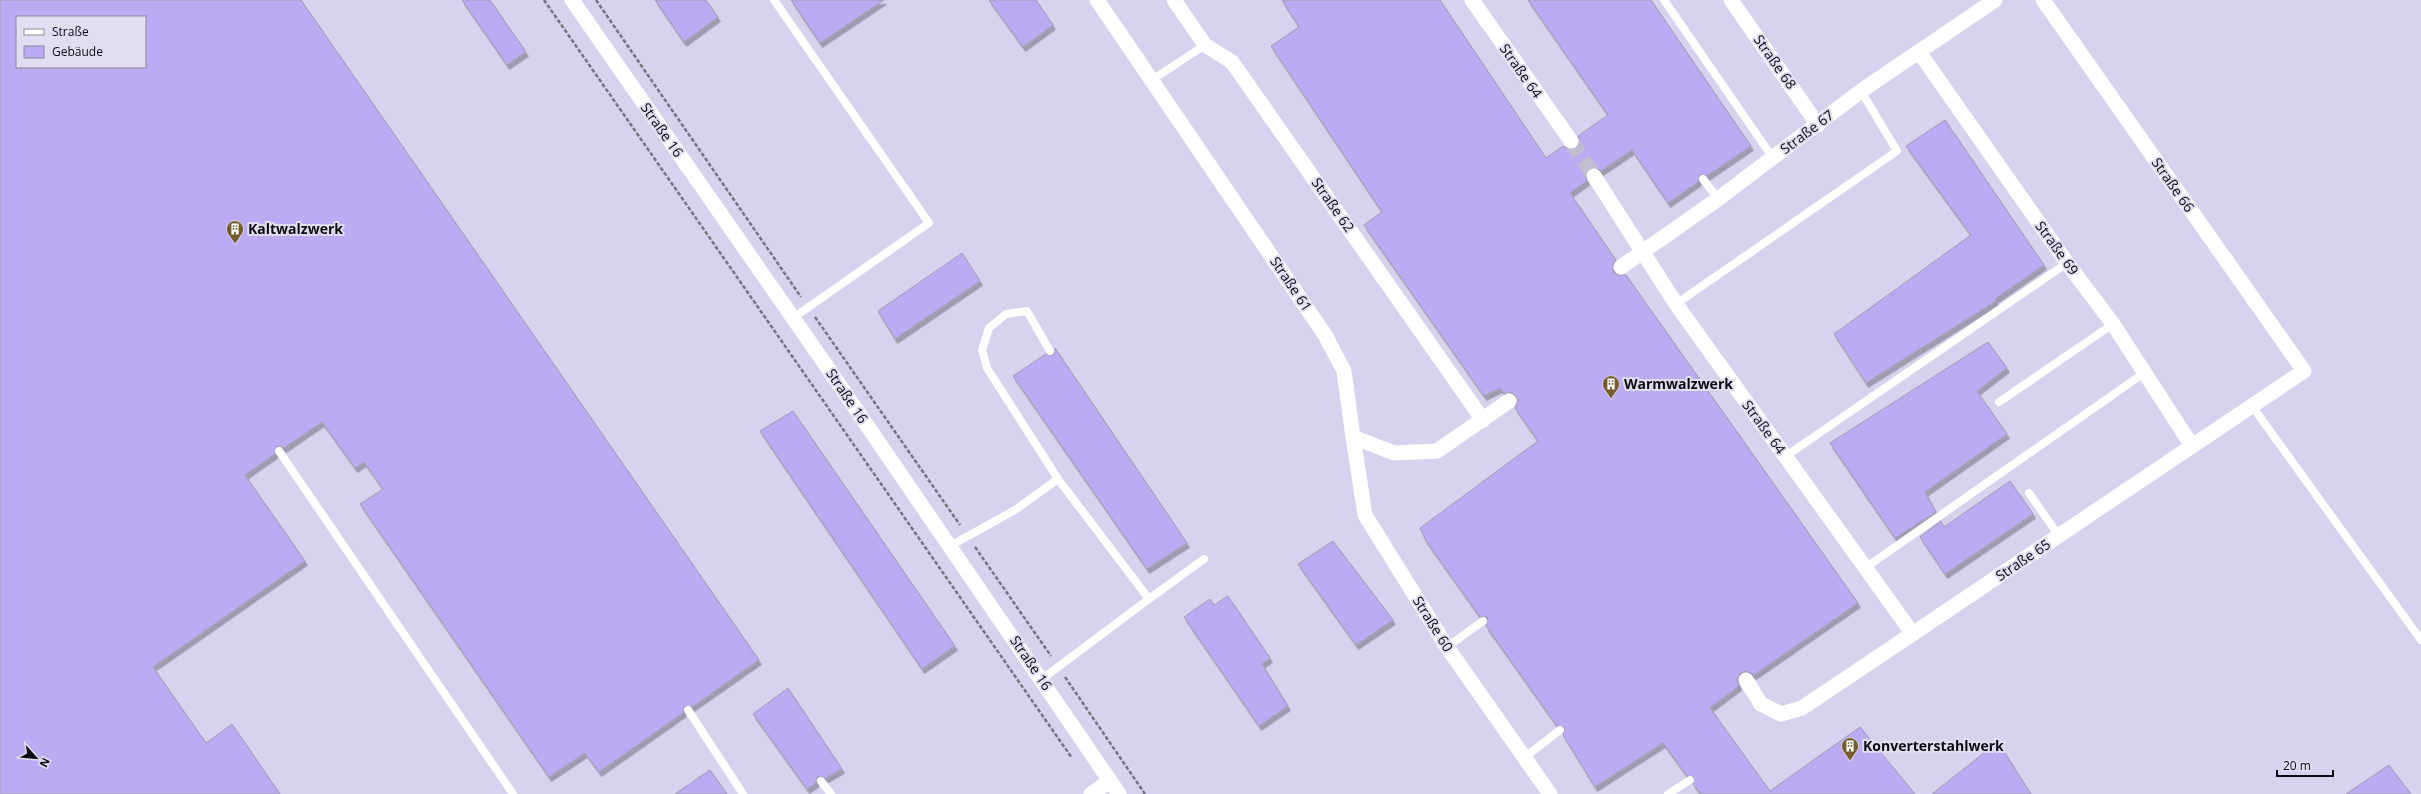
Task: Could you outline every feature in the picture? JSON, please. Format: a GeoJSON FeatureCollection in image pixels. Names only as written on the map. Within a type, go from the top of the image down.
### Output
{"type":"FeatureCollection","features":[{"type":"Feature","properties":{"kind":"street","name":"Straße 16"},"geometry":{"type":"LineString","coordinates":[[572,0],[794,318],[1042,679],[1119,794]]}},
{"type":"Feature","properties":{"kind":"street","name":"Straße 61"},"geometry":{"type":"LineString","coordinates":[[1097,0],[1326,335],[1344,371],[1353,437]]}},
{"type":"Feature","properties":{"kind":"street","name":"Straße 62"},"geometry":{"type":"LineString","coordinates":[[1174,0],[1205,45],[1232,62],[1483,420]]}},
{"type":"Feature","properties":{"kind":"street","name":"Straße 64"},"geometry":{"type":"LineString","coordinates":[[1472,0],[1571,141]]}},
{"type":"Feature","properties":{"kind":"street","name":"Straße 68"},"geometry":{"type":"LineString","coordinates":[[1731,0],[1818,125]]}},
{"type":"Feature","properties":{"kind":"street","name":"Straße 67"},"geometry":{"type":"LineString","coordinates":[[1621,267],[1718,200],[1861,91],[1995,0]]}},
{"type":"Feature","properties":{"kind":"street","name":"Straße 66"},"geometry":{"type":"LineString","coordinates":[[2043,0],[2304,371]]}},
{"type":"Feature","properties":{"kind":"street","name":"Straße 69"},"geometry":{"type":"LineString","coordinates":[[1919,52],[2067,263],[2113,324],[2192,446]]}},
{"type":"Feature","properties":{"kind":"street","name":"Straße 64"},"geometry":{"type":"LineString","coordinates":[[1594,176],[1676,304],[1913,634]]}},
{"type":"Feature","properties":{"kind":"street","name":"Straße 65"},"geometry":{"type":"LineString","coordinates":[[1746,680],[1761,704],[1781,714],[1802,708],[2304,371]]}},
{"type":"Feature","properties":{"kind":"street"},"geometry":{"type":"LineString","coordinates":[[1353,437],[1394,452],[1437,451],[1510,401]]}},
{"type":"Feature","properties":{"kind":"street","name":"Straße 60"},"geometry":{"type":"LineString","coordinates":[[1353,437],[1364,515],[1447,647],[1550,794]]}},
{"type":"Feature","properties":{"kind":"street"},"geometry":{"type":"LineString","coordinates":[[1091,794],[1110,781]]}},
{"type":"Feature","properties":{"kind":"lane"},"geometry":{"type":"LineString","coordinates":[[774,0],[929,223],[794,318]]}},
{"type":"Feature","properties":{"kind":"lane"},"geometry":{"type":"LineString","coordinates":[[1664,0],[1773,158]]}},
{"type":"Feature","properties":{"kind":"lane"},"geometry":{"type":"LineString","coordinates":[[1152,80],[1205,45]]}},
{"type":"Feature","properties":{"kind":"lane"},"geometry":{"type":"LineString","coordinates":[[1676,304],[1896,151],[1861,91]]}},
{"type":"Feature","properties":{"kind":"lane"},"geometry":{"type":"LineString","coordinates":[[1703,179],[1718,200]]}},
{"type":"Feature","properties":{"kind":"lane"},"geometry":{"type":"LineString","coordinates":[[1786,456],[2067,263]]}},
{"type":"Feature","properties":{"kind":"lane"},"geometry":{"type":"LineString","coordinates":[[1050,351],[1027,310],[1006,314],[989,328],[982,350],[987,368],[1058,479],[1148,599]]}},
{"type":"Feature","properties":{"kind":"lane"},"geometry":{"type":"LineString","coordinates":[[1999,402],[2113,324]]}},
{"type":"Feature","properties":{"kind":"lane"},"geometry":{"type":"LineString","coordinates":[[1865,568],[2144,373]]}},
{"type":"Feature","properties":{"kind":"lane"},"geometry":{"type":"LineString","coordinates":[[2252,406],[2421,640]]}},
{"type":"Feature","properties":{"kind":"lane"},"geometry":{"type":"LineString","coordinates":[[279,451],[513,794]]}},
{"type":"Feature","properties":{"kind":"lane"},"geometry":{"type":"LineString","coordinates":[[950,546],[1015,510],[1058,479]]}},
{"type":"Feature","properties":{"kind":"lane"},"geometry":{"type":"LineString","coordinates":[[2029,494],[2059,536]]}},
{"type":"Feature","properties":{"kind":"lane"},"geometry":{"type":"LineString","coordinates":[[1042,679],[1204,559]]}},
{"type":"Feature","properties":{"kind":"lane"},"geometry":{"type":"LineString","coordinates":[[1447,647],[1483,621]]}},
{"type":"Feature","properties":{"kind":"lane"},"geometry":{"type":"LineString","coordinates":[[688,710],[743,794]]}},
{"type":"Feature","properties":{"kind":"lane"},"geometry":{"type":"LineString","coordinates":[[1525,757],[1560,730]]}},
{"type":"Feature","properties":{"kind":"lane"},"geometry":{"type":"LineString","coordinates":[[821,780],[831,794]]}},
{"type":"Feature","properties":{"kind":"lane"},"geometry":{"type":"LineString","coordinates":[[1668,794],[1690,780]]}},
{"type":"Feature","properties":{"kind":"path"},"geometry":{"type":"LineString","coordinates":[[544,0],[1072,759]]}},
{"type":"Feature","properties":{"kind":"path"},"geometry":{"type":"LineString","coordinates":[[596,0],[1058,666],[1145,794]]}},
{"type":"Feature","properties":{"kind":"shaded area"},"geometry":{"type":"Polygon","coordinates":[[[0,0],[2421,0],[2421,794],[0,794],[0,0]]]}},
{"type":"Feature","properties":{"kind":"building","name":"Kaltwalzwerk"},"geometry":{"type":"Polygon","coordinates":[[[0,0],[301,0],[759,660],[692,707],[685,706],[683,713],[599,772],[585,753],[549,777],[360,504],[383,489],[364,462],[355,468],[322,422],[284,448],[279,446],[276,447],[275,454],[245,475],[305,561],[153,667],[206,743],[232,724],[280,794],[0,794],[0,0]]]}},
{"type":"Feature","properties":{"kind":"building"},"geometry":{"type":"Polygon","coordinates":[[[462,0],[490,0],[526,52],[507,65],[462,0]]]}},
{"type":"Feature","properties":{"kind":"building"},"geometry":{"type":"Polygon","coordinates":[[[655,0],[706,0],[718,17],[684,42],[655,0]]]}},
{"type":"Feature","properties":{"kind":"building"},"geometry":{"type":"Polygon","coordinates":[[[791,0],[884,0],[820,43],[791,0]]]}},
{"type":"Feature","properties":{"kind":"building"},"geometry":{"type":"Polygon","coordinates":[[[989,0],[1036,0],[1053,25],[1023,47],[989,0]]]}},
{"type":"Feature","properties":{"kind":"building","name":"Warmwalzwerk"},"geometry":{"type":"Polygon","coordinates":[[[1282,0],[1440,0],[1546,158],[1563,146],[1568,149],[1576,149],[1579,144],[1578,136],[1608,115],[1528,0],[1651,0],[1751,146],[1707,176],[1700,174],[1698,182],[1668,203],[1632,150],[1601,171],[1594,167],[1589,169],[1585,176],[1587,181],[1570,193],[1616,260],[1613,264],[1613,272],[1618,275],[1626,275],[1858,603],[1754,675],[1746,671],[1741,673],[1737,680],[1739,686],[1710,708],[1770,791],[1860,727],[1915,794],[1701,794],[1693,784],[1694,777],[1687,776],[1663,743],[1595,787],[1563,735],[1565,727],[1557,726],[1486,626],[1488,618],[1485,616],[1480,617],[1426,541],[1420,528],[1538,441],[1515,408],[1518,400],[1513,393],[1504,393],[1500,388],[1484,396],[1364,225],[1382,212],[1271,46],[1299,27],[1282,0]]]}},
{"type":"Feature","properties":{"kind":"building"},"geometry":{"type":"Polygon","coordinates":[[[1945,120],[2044,265],[1995,299],[1996,301],[1866,383],[1834,334],[1971,235],[1906,146],[1945,120]]]}},
{"type":"Feature","properties":{"kind":"building"},"geometry":{"type":"Polygon","coordinates":[[[962,253],[980,281],[895,339],[878,311],[962,253]]]}},
{"type":"Feature","properties":{"kind":"building"},"geometry":{"type":"Polygon","coordinates":[[[1988,342],[2007,368],[1977,391],[2007,434],[1925,492],[1936,512],[1895,538],[1830,443],[1988,342]]]}},
{"type":"Feature","properties":{"kind":"building"},"geometry":{"type":"Polygon","coordinates":[[[1055,348],[1187,543],[1147,569],[1013,376],[1046,354],[1053,356],[1055,348]]]}},
{"type":"Feature","properties":{"kind":"building"},"geometry":{"type":"Polygon","coordinates":[[[793,411],[955,646],[922,669],[760,431],[793,411]]]}},
{"type":"Feature","properties":{"kind":"building"},"geometry":{"type":"Polygon","coordinates":[[[2010,481],[2033,514],[1945,574],[1920,537],[1941,521],[1944,527],[2010,481]]]}},
{"type":"Feature","properties":{"kind":"building"},"geometry":{"type":"Polygon","coordinates":[[[1333,541],[1393,620],[1356,645],[1298,564],[1333,541]]]}},
{"type":"Feature","properties":{"kind":"building"},"geometry":{"type":"Polygon","coordinates":[[[1228,596],[1270,658],[1262,664],[1288,706],[1259,726],[1184,617],[1210,599],[1214,605],[1228,596]]]}},
{"type":"Feature","properties":{"kind":"building"},"geometry":{"type":"Polygon","coordinates":[[[788,688],[842,769],[826,778],[818,776],[816,783],[807,789],[753,714],[788,688]]]}},
{"type":"Feature","properties":{"kind":"building","name":"Konverterstahlwerk"},"geometry":{"type":"Polygon","coordinates":[[[1998,742],[2031,794],[1932,794],[1998,742]]]}},
{"type":"Feature","properties":{"kind":"building"},"geometry":{"type":"Polygon","coordinates":[[[2389,765],[2411,794],[2346,794],[2389,765]]]}},
{"type":"Feature","properties":{"kind":"building"},"geometry":{"type":"Polygon","coordinates":[[[710,770],[727,794],[675,794],[710,770]]]}},
{"type":"Feature","properties":{"kind":"tunnel"},"geometry":{"type":"LineString","coordinates":[[1571,141],[1594,176]]}},
{"type":"Feature","properties":{"kind":"place","name":"Kaltwalzwerk"},"geometry":{"type":"Point","coordinates":[235,244]}},
{"type":"Feature","properties":{"kind":"place","name":"Warmwalzwerk"},"geometry":{"type":"Point","coordinates":[1611,399]}},
{"type":"Feature","properties":{"kind":"place","name":"Konverterstahlwerk"},"geometry":{"type":"Point","coordinates":[1850,761]}}]}
